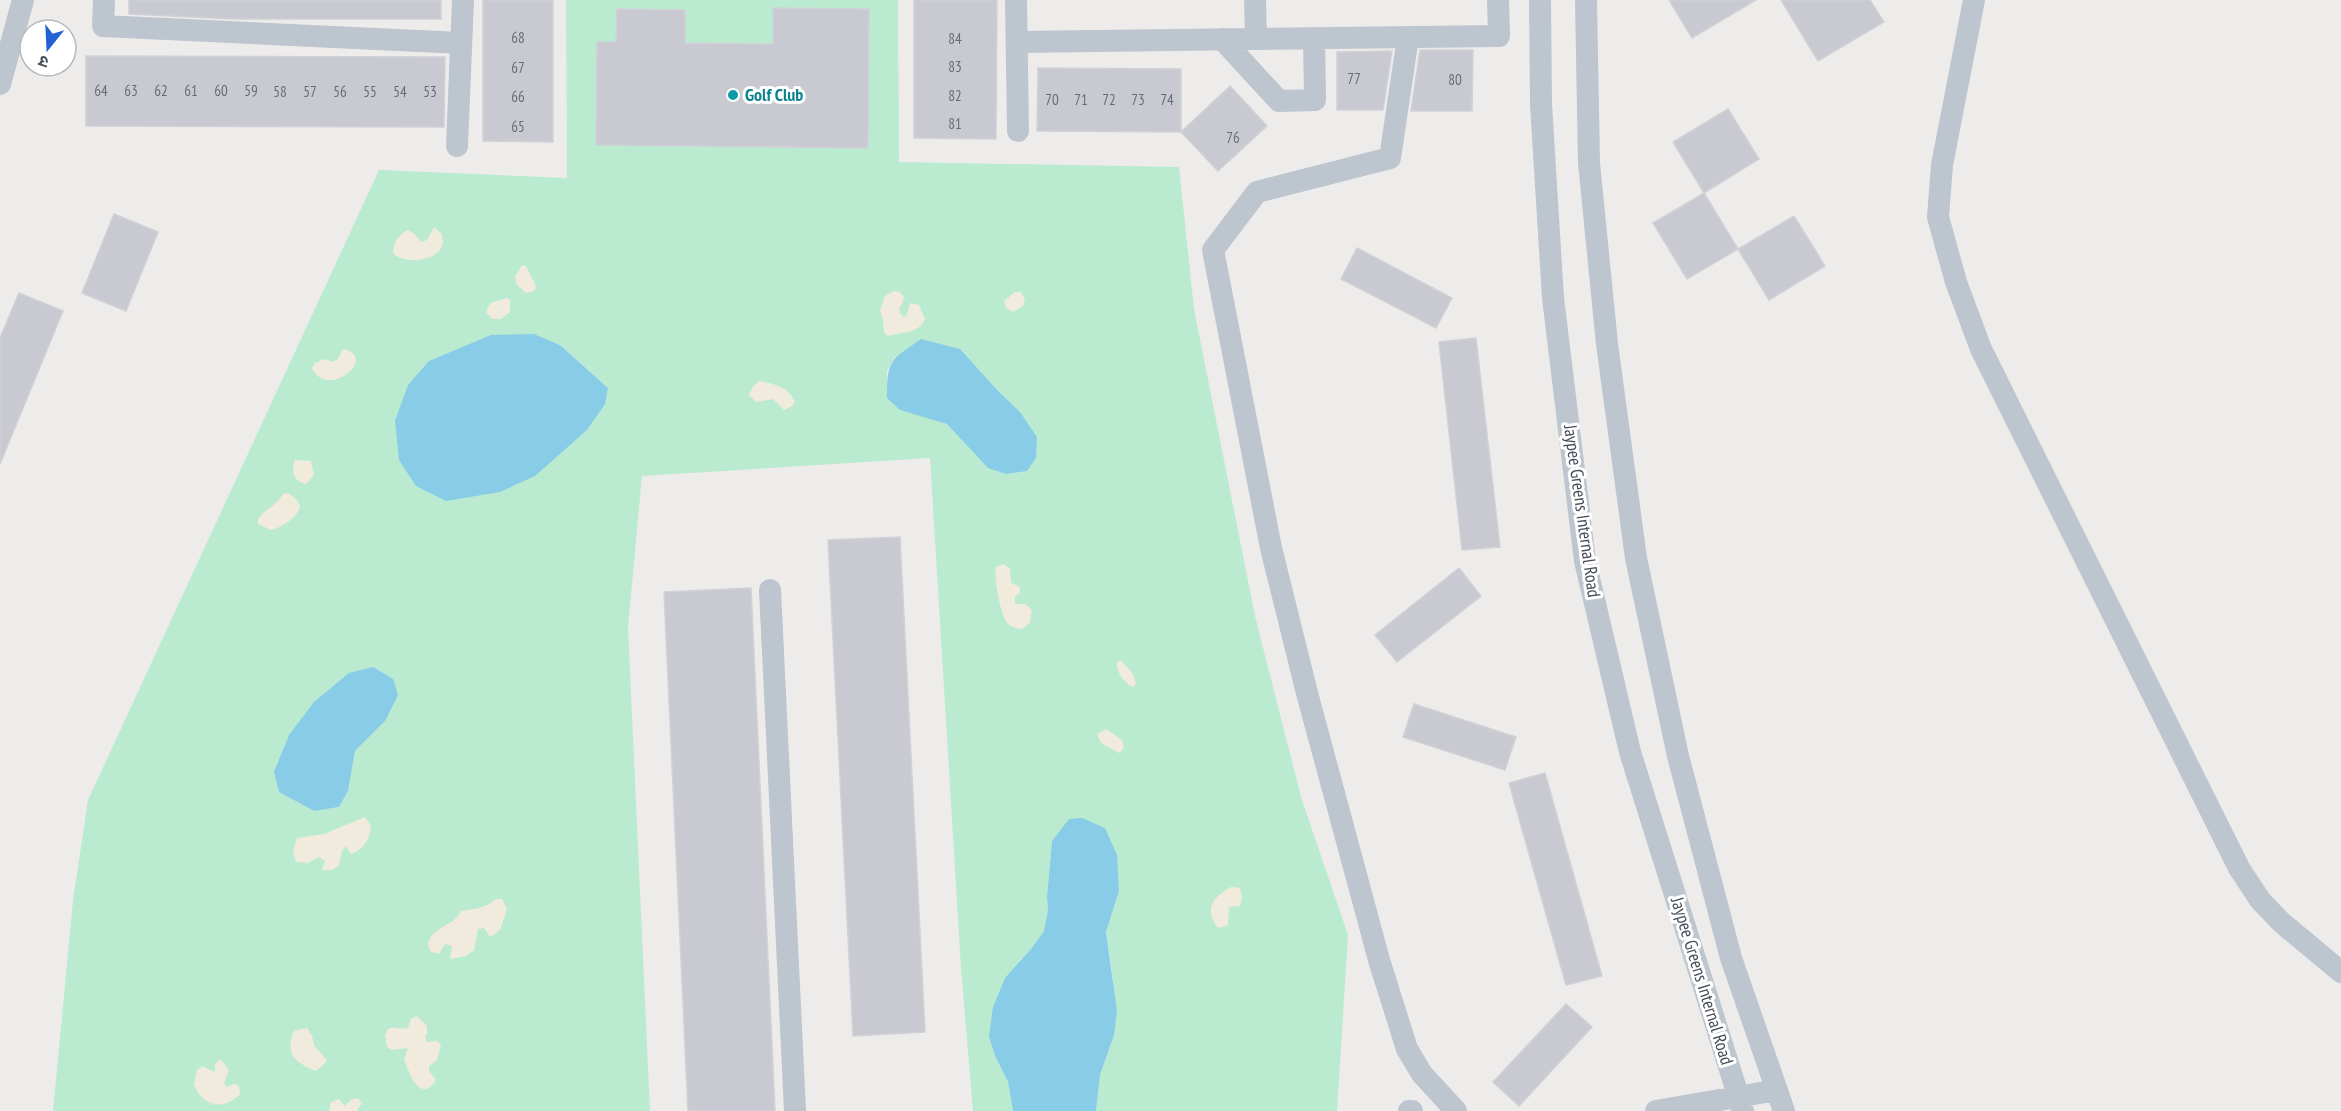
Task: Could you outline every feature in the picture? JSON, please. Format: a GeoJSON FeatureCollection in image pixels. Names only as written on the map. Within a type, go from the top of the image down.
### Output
{"type":"FeatureCollection","features":[{"type":"Feature","properties":{"kind":"street"},"geometry":{"type":"LineString","coordinates":[[0,84],[23,0]]}},
{"type":"Feature","properties":{"kind":"street"},"geometry":{"type":"LineString","coordinates":[[104,0],[103,26],[461,43]]}},
{"type":"Feature","properties":{"kind":"street"},"geometry":{"type":"LineString","coordinates":[[457,146],[463,0]]}},
{"type":"Feature","properties":{"kind":"street"},"geometry":{"type":"LineString","coordinates":[[1016,0],[1018,131]]}},
{"type":"Feature","properties":{"kind":"street"},"geometry":{"type":"LineString","coordinates":[[1255,0],[1256,38]]}},
{"type":"Feature","properties":{"kind":"street"},"geometry":{"type":"LineString","coordinates":[[1017,42],[1499,36],[1498,0]]}},
{"type":"Feature","properties":{"kind":"street","name":"Jaypee Greens Internal Road"},"geometry":{"type":"LineString","coordinates":[[1540,0],[1541,104],[1553,298],[1585,561],[1630,752],[1741,1104]]}},
{"type":"Feature","properties":{"kind":"street","name":"Jaypee Greens Internal Road"},"geometry":{"type":"LineString","coordinates":[[1586,0],[1589,163],[1607,344],[1636,558],[1678,756],[1728,947],[1781,1106]]}},
{"type":"Feature","properties":{"kind":"street"},"geometry":{"type":"LineString","coordinates":[[1974,0],[1942,165],[1938,217],[1956,282],[1972,327],[2239,868],[2260,900],[2281,922],[2341,972]]}},
{"type":"Feature","properties":{"kind":"street"},"geometry":{"type":"LineString","coordinates":[[1408,37],[1390,158],[1257,192],[1213,250],[1271,548],[1306,693],[1379,960],[1407,1049],[1422,1074],[1456,1111]]}},
{"type":"Feature","properties":{"kind":"street"},"geometry":{"type":"LineString","coordinates":[[1222,39],[1280,101],[1315,100],[1314,38]]}},
{"type":"Feature","properties":{"kind":"street"},"geometry":{"type":"LineString","coordinates":[[770,590],[795,1111]]}},
{"type":"Feature","properties":{"kind":"street"},"geometry":{"type":"LineString","coordinates":[[1656,1111],[1741,1104],[1781,1106]]}},
{"type":"Feature","properties":{"kind":"green space"},"geometry":{"type":"Polygon","coordinates":[[[566,0],[898,0],[899,162],[1179,167],[1194,309],[1255,616],[1301,797],[1348,935],[1337,1111],[1096,1111],[1100,1075],[1114,1035],[1113,979],[1106,932],[1119,891],[1052,841],[1048,910],[1044,931],[1031,949],[995,1056],[1008,1082],[1013,1111],[973,1111],[961,968],[930,458],[642,476],[628,627],[650,1111],[53,1111],[73,900],[88,800],[379,170],[567,178],[566,0]],[[534,334],[608,388],[560,345],[534,334]],[[895,357],[887,371],[887,398],[947,424],[962,438],[1020,412],[998,392],[895,357]],[[385,721],[279,792],[314,811],[339,807],[348,791],[355,751],[385,721]]]}},
{"type":"Feature","properties":{"kind":"sand"},"geometry":{"type":"Polygon","coordinates":[[[434,227],[442,234],[443,242],[435,254],[421,260],[413,260],[398,257],[393,253],[397,239],[408,230],[415,234],[421,242],[427,240],[434,227]]]}},
{"type":"Feature","properties":{"kind":"sand"},"geometry":{"type":"Polygon","coordinates":[[[522,265],[526,266],[535,284],[536,289],[532,292],[526,293],[517,285],[515,277],[522,265]]]}},
{"type":"Feature","properties":{"kind":"sand"},"geometry":{"type":"Polygon","coordinates":[[[894,291],[904,296],[899,309],[904,317],[907,315],[910,303],[919,305],[925,319],[914,330],[888,336],[884,333],[880,311],[885,296],[894,291]]]}},
{"type":"Feature","properties":{"kind":"sand"},"geometry":{"type":"Polygon","coordinates":[[[1015,292],[1021,292],[1025,300],[1023,306],[1013,312],[1006,308],[1004,301],[1015,292]]]}},
{"type":"Feature","properties":{"kind":"sand"},"geometry":{"type":"Polygon","coordinates":[[[507,298],[510,300],[510,312],[501,319],[492,319],[486,312],[490,303],[507,298]]]}},
{"type":"Feature","properties":{"kind":"sand"},"geometry":{"type":"Polygon","coordinates":[[[343,349],[353,353],[356,360],[347,374],[338,379],[328,380],[319,377],[312,368],[315,363],[325,359],[333,362],[338,359],[343,349]]]}},
{"type":"Feature","properties":{"kind":"sand"},"geometry":{"type":"Polygon","coordinates":[[[759,381],[780,387],[789,393],[795,402],[784,410],[773,399],[756,402],[749,395],[753,386],[759,381]]]}},
{"type":"Feature","properties":{"kind":"sand"},"geometry":{"type":"Polygon","coordinates":[[[295,460],[311,461],[314,475],[306,484],[298,481],[294,475],[295,460]]]}},
{"type":"Feature","properties":{"kind":"sand"},"geometry":{"type":"Polygon","coordinates":[[[283,494],[292,495],[300,507],[292,519],[271,530],[258,524],[261,515],[283,494]]]}},
{"type":"Feature","properties":{"kind":"sand"},"geometry":{"type":"Polygon","coordinates":[[[1004,564],[1010,569],[1011,583],[1020,587],[1020,593],[1015,597],[1015,604],[1025,604],[1032,610],[1030,623],[1022,629],[1008,624],[1000,605],[996,567],[1004,564]]]}},
{"type":"Feature","properties":{"kind":"sand"},"geometry":{"type":"Polygon","coordinates":[[[1121,660],[1133,674],[1136,684],[1133,687],[1120,674],[1117,663],[1121,660]]]}},
{"type":"Feature","properties":{"kind":"sand"},"geometry":{"type":"Polygon","coordinates":[[[1106,729],[1122,740],[1124,748],[1119,753],[1101,743],[1097,734],[1106,729]]]}},
{"type":"Feature","properties":{"kind":"sand"},"geometry":{"type":"Polygon","coordinates":[[[365,817],[371,826],[366,843],[351,854],[346,846],[342,851],[339,865],[332,870],[322,870],[325,861],[319,857],[308,863],[296,862],[293,851],[297,838],[324,834],[365,817]]]}},
{"type":"Feature","properties":{"kind":"sand"},"geometry":{"type":"Polygon","coordinates":[[[1231,887],[1240,888],[1242,898],[1240,906],[1229,907],[1228,925],[1218,928],[1211,915],[1212,904],[1219,895],[1231,887]]]}},
{"type":"Feature","properties":{"kind":"sand"},"geometry":{"type":"Polygon","coordinates":[[[496,899],[502,899],[507,909],[500,930],[490,937],[484,928],[478,929],[474,950],[466,956],[450,959],[452,946],[445,944],[439,954],[430,951],[428,944],[434,933],[454,920],[461,911],[484,906],[496,899]]]}},
{"type":"Feature","properties":{"kind":"sand"},"geometry":{"type":"Polygon","coordinates":[[[417,1016],[427,1026],[425,1037],[427,1042],[437,1041],[441,1045],[437,1060],[429,1066],[429,1071],[436,1080],[425,1089],[416,1084],[404,1059],[408,1048],[392,1050],[387,1047],[385,1036],[390,1028],[408,1028],[411,1019],[417,1016]]]}},
{"type":"Feature","properties":{"kind":"sand"},"geometry":{"type":"Polygon","coordinates":[[[307,1028],[314,1045],[327,1061],[316,1071],[303,1065],[291,1052],[291,1039],[294,1031],[307,1028]]]}},
{"type":"Feature","properties":{"kind":"sand"},"geometry":{"type":"Polygon","coordinates":[[[220,1059],[229,1070],[224,1083],[227,1087],[234,1084],[239,1086],[240,1094],[227,1103],[214,1104],[202,1098],[194,1084],[197,1070],[202,1066],[215,1072],[215,1064],[220,1059]]]}},
{"type":"Feature","properties":{"kind":"sand"},"geometry":{"type":"Polygon","coordinates":[[[358,1098],[362,1103],[357,1111],[329,1111],[331,1102],[339,1099],[345,1106],[351,1100],[358,1098]]]}},
{"type":"Feature","properties":{"kind":"water"},"geometry":{"type":"Polygon","coordinates":[[[534,334],[560,345],[608,388],[605,404],[587,430],[535,476],[500,492],[446,501],[416,486],[399,460],[395,421],[408,385],[429,361],[491,335],[534,334]]]}},
{"type":"Feature","properties":{"kind":"water"},"geometry":{"type":"Polygon","coordinates":[[[921,339],[960,349],[1020,412],[1037,437],[1036,458],[1027,471],[1006,474],[988,468],[947,424],[900,410],[887,398],[888,375],[892,362],[921,339]]]}},
{"type":"Feature","properties":{"kind":"water"},"geometry":{"type":"Polygon","coordinates":[[[373,667],[393,679],[398,695],[385,721],[355,751],[348,791],[339,807],[314,811],[279,792],[274,772],[289,735],[314,702],[349,673],[373,667]]]}},
{"type":"Feature","properties":{"kind":"water"},"geometry":{"type":"Polygon","coordinates":[[[1082,818],[1105,828],[1117,855],[1119,891],[1106,932],[1117,1011],[1114,1035],[1100,1075],[1096,1111],[1013,1111],[1008,1082],[995,1056],[989,1036],[993,1007],[1005,978],[1044,931],[1048,910],[1052,841],[1069,819],[1082,818]]]}},
{"type":"Feature","properties":{"kind":"building"},"geometry":{"type":"Polygon","coordinates":[[[129,0],[441,0],[441,19],[234,19],[129,14],[129,0]]]}},
{"type":"Feature","properties":{"kind":"building"},"geometry":{"type":"Polygon","coordinates":[[[483,0],[553,0],[553,142],[483,141],[483,0]]]}},
{"type":"Feature","properties":{"kind":"building"},"geometry":{"type":"Polygon","coordinates":[[[914,0],[997,0],[996,139],[914,138],[914,0]]]}},
{"type":"Feature","properties":{"kind":"building"},"geometry":{"type":"Polygon","coordinates":[[[1669,0],[1756,0],[1692,38],[1669,0]]]}},
{"type":"Feature","properties":{"kind":"building"},"geometry":{"type":"Polygon","coordinates":[[[1781,0],[1870,0],[1884,22],[1818,61],[1781,0]]]}},
{"type":"Feature","properties":{"kind":"building","name":"Golf Club"},"geometry":{"type":"Polygon","coordinates":[[[773,8],[869,9],[868,148],[596,145],[597,42],[616,42],[617,9],[685,10],[685,43],[773,44],[773,8]]]}},
{"type":"Feature","properties":{"kind":"building"},"geometry":{"type":"Polygon","coordinates":[[[1420,50],[1473,50],[1472,111],[1411,111],[1420,50]]]}},
{"type":"Feature","properties":{"kind":"building"},"geometry":{"type":"Polygon","coordinates":[[[1392,51],[1383,110],[1337,110],[1337,52],[1392,51]]]}},
{"type":"Feature","properties":{"kind":"building"},"geometry":{"type":"Polygon","coordinates":[[[86,56],[445,57],[444,127],[86,126],[86,56]]]}},
{"type":"Feature","properties":{"kind":"building"},"geometry":{"type":"Polygon","coordinates":[[[1038,68],[1181,69],[1181,132],[1037,131],[1038,68]]]}},
{"type":"Feature","properties":{"kind":"building"},"geometry":{"type":"Polygon","coordinates":[[[1230,86],[1267,126],[1218,171],[1181,132],[1230,86]]]}},
{"type":"Feature","properties":{"kind":"building"},"geometry":{"type":"Polygon","coordinates":[[[1728,109],[1759,159],[1704,193],[1673,142],[1728,109]]]}},
{"type":"Feature","properties":{"kind":"building"},"geometry":{"type":"Polygon","coordinates":[[[1704,193],[1738,249],[1687,279],[1653,223],[1704,193]]]}},
{"type":"Feature","properties":{"kind":"building"},"geometry":{"type":"Polygon","coordinates":[[[114,214],[158,232],[126,311],[82,293],[114,214]]]}},
{"type":"Feature","properties":{"kind":"building"},"geometry":{"type":"Polygon","coordinates":[[[1794,216],[1825,266],[1769,300],[1738,249],[1794,216]]]}},
{"type":"Feature","properties":{"kind":"building"},"geometry":{"type":"Polygon","coordinates":[[[1357,248],[1452,298],[1436,328],[1341,279],[1357,248]]]}},
{"type":"Feature","properties":{"kind":"building"},"geometry":{"type":"Polygon","coordinates":[[[19,293],[63,311],[0,464],[0,338],[19,293]]]}},
{"type":"Feature","properties":{"kind":"building"},"geometry":{"type":"Polygon","coordinates":[[[1476,338],[1500,547],[1462,550],[1439,342],[1476,338]]]}},
{"type":"Feature","properties":{"kind":"building"},"geometry":{"type":"Polygon","coordinates":[[[900,537],[925,1032],[853,1036],[828,540],[900,537]]]}},
{"type":"Feature","properties":{"kind":"building"},"geometry":{"type":"Polygon","coordinates":[[[1459,568],[1481,596],[1397,662],[1375,635],[1459,568]]]}},
{"type":"Feature","properties":{"kind":"building"},"geometry":{"type":"Polygon","coordinates":[[[751,588],[775,1111],[688,1111],[664,592],[751,588]]]}},
{"type":"Feature","properties":{"kind":"building"},"geometry":{"type":"Polygon","coordinates":[[[1414,704],[1516,737],[1505,770],[1403,737],[1414,704]]]}},
{"type":"Feature","properties":{"kind":"building"},"geometry":{"type":"Polygon","coordinates":[[[1545,773],[1602,976],[1566,985],[1509,783],[1545,773]]]}},
{"type":"Feature","properties":{"kind":"building"},"geometry":{"type":"Polygon","coordinates":[[[1566,1004],[1592,1027],[1519,1106],[1493,1082],[1566,1004]]]}},
{"type":"Feature","properties":{"kind":"place","name":"Golf Club"},"geometry":{"type":"Point","coordinates":[733,95]}}]}
